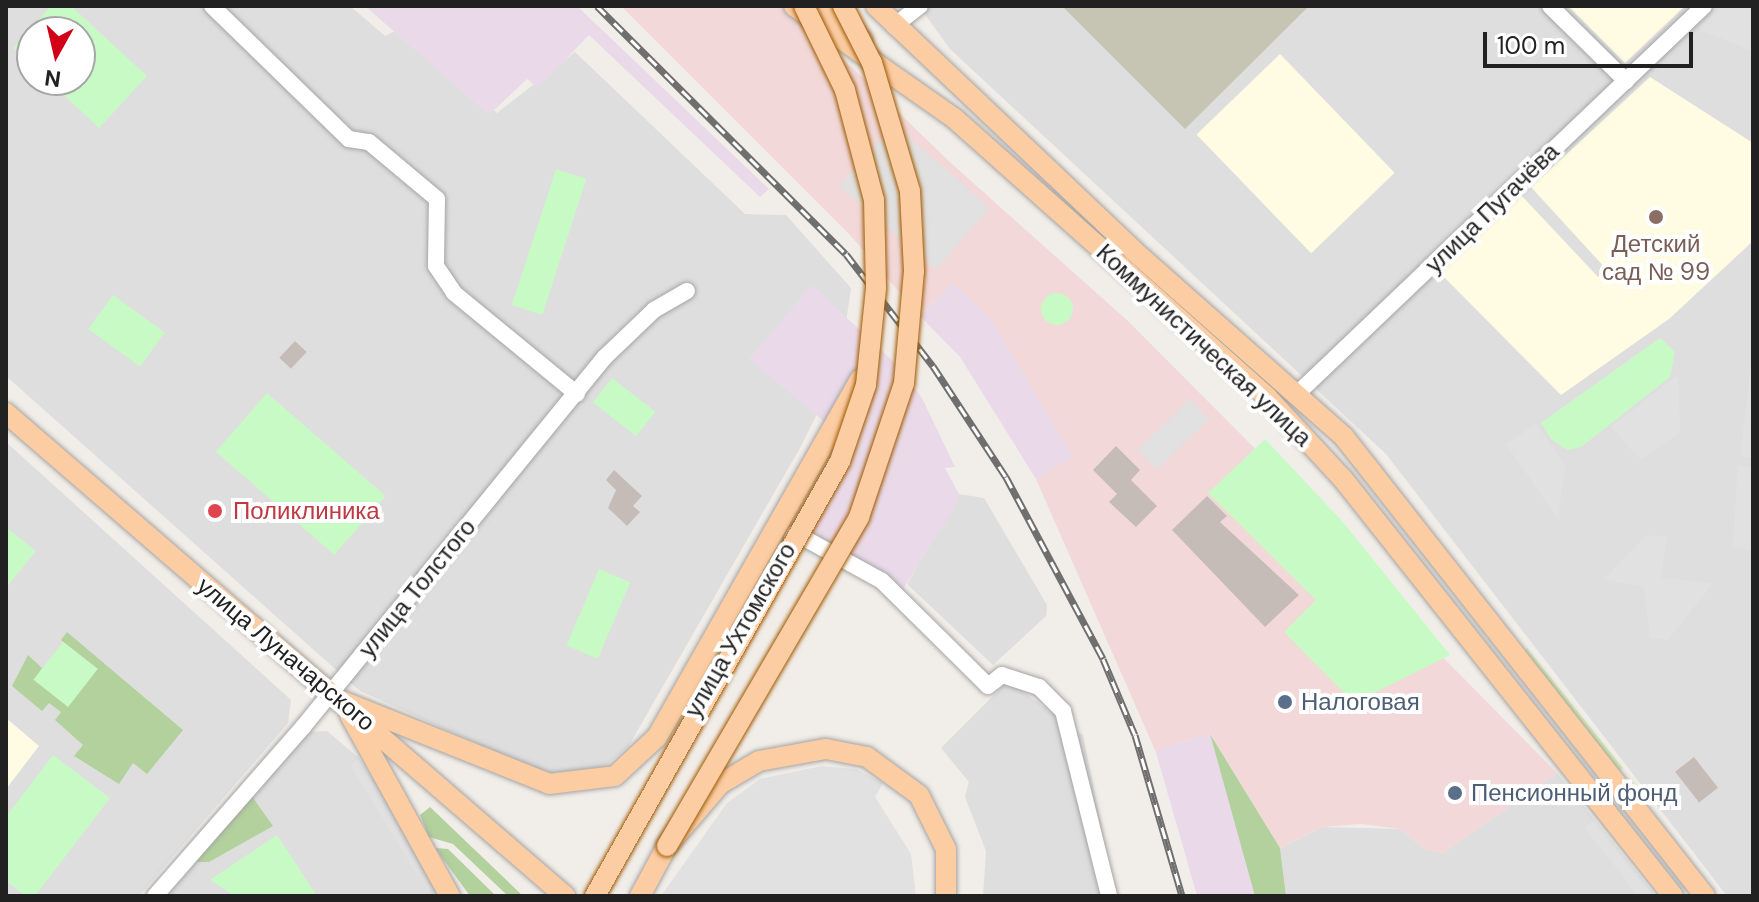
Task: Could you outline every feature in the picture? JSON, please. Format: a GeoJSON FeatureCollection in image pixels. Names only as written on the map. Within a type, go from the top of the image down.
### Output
{"type":"FeatureCollection","features":[{"type":"Feature","properties":{"kind":"main road","name":"Коммунистическая улица"},"geometry":{"type":"LineString","coordinates":[[794,6],[827,35],[931,100],[1279,409],[1343,479],[1673,896]]}},
{"type":"Feature","properties":{"kind":"main road"},"geometry":{"type":"LineString","coordinates":[[595,896],[840,461],[872,349],[876,273],[869,171],[845,90],[804,6]]}},
{"type":"Feature","properties":{"kind":"main road"},"geometry":{"type":"LineString","coordinates":[[814,6],[866,26],[875,6]]}},
{"type":"Feature","properties":{"kind":"main road","name":"Коммунистическая улица"},"geometry":{"type":"LineString","coordinates":[[875,6],[1297,394],[1383,482],[1705,896]]}},
{"type":"Feature","properties":{"kind":"main road"},"geometry":{"type":"LineString","coordinates":[[843,15],[931,100]]}},
{"type":"Feature","properties":{"kind":"main road"},"geometry":{"type":"LineString","coordinates":[[640,896],[859,517],[904,383],[914,271],[910,191],[872,63],[843,15]]}},
{"type":"Feature","properties":{"kind":"main road"},"geometry":{"type":"LineString","coordinates":[[336,696],[513,774],[549,784],[615,776],[657,737],[806,467],[848,405],[872,349]]}},
{"type":"Feature","properties":{"kind":"main road","name":"улица Пугачёва"},"geometry":{"type":"LineString","coordinates":[[1279,409],[1297,394]]}},
{"type":"Feature","properties":{"kind":"main road","name":"улица Луначарского"},"geometry":{"type":"LineString","coordinates":[[6,413],[565,896]]}},
{"type":"Feature","properties":{"kind":"main road"},"geometry":{"type":"LineString","coordinates":[[336,696],[450,896]]}},
{"type":"Feature","properties":{"kind":"main road"},"geometry":{"type":"LineString","coordinates":[[667,846],[720,784],[759,761],[826,749],[867,757],[919,795],[946,849],[946,896]]}},
{"type":"Feature","properties":{"kind":"main road"},"geometry":{"type":"LineString","coordinates":[[529,864],[555,896]]}},
{"type":"Feature","properties":{"kind":"street"},"geometry":{"type":"LineString","coordinates":[[212,6],[349,139],[369,142],[437,199],[436,266],[454,293],[577,394]]}},
{"type":"Feature","properties":{"kind":"street"},"geometry":{"type":"LineString","coordinates":[[894,26],[920,6]]}},
{"type":"Feature","properties":{"kind":"street"},"geometry":{"type":"LineString","coordinates":[[1550,6],[1626,81]]}},
{"type":"Feature","properties":{"kind":"street","name":"улица Пугачёва"},"geometry":{"type":"LineString","coordinates":[[1297,394],[1704,6]]}},
{"type":"Feature","properties":{"kind":"street","name":"улица Толстого"},"geometry":{"type":"LineString","coordinates":[[155,896],[336,696],[577,394],[654,310],[687,291]]}},
{"type":"Feature","properties":{"kind":"street","name":"улица Ухтомского"},"geometry":{"type":"LineString","coordinates":[[587,896],[795,533],[908,602],[988,686],[1002,675],[1039,687],[1063,711],[1109,896]]}},
{"type":"Feature","properties":{"kind":"shaded area"},"geometry":{"type":"Polygon","coordinates":[[[6,6],[350,6],[385,36],[408,24],[497,113],[575,52],[745,214],[786,215],[851,288],[839,370],[800,448],[628,747],[605,766],[545,774],[360,691],[6,376],[6,6]]]}},
{"type":"Feature","properties":{"kind":"shaded area"},"geometry":{"type":"Polygon","coordinates":[[[365,6],[577,6],[769,189],[760,197],[589,35],[538,88],[527,79],[489,115],[365,6]]]}},
{"type":"Feature","properties":{"kind":"shaded area"},"geometry":{"type":"Polygon","coordinates":[[[621,6],[788,6],[952,164],[1129,322],[1304,498],[1406,620],[1557,773],[1443,853],[1424,849],[1401,829],[1361,824],[1322,827],[1280,848],[1210,734],[1155,750],[1036,479],[1072,457],[953,283],[920,316],[850,235],[621,6]]]}},
{"type":"Feature","properties":{"kind":"shaded area"},"geometry":{"type":"Polygon","coordinates":[[[919,6],[1753,6],[1753,896],[1727,896],[1386,454],[950,49],[919,6]]]}},
{"type":"Feature","properties":{"kind":"shaded area"},"geometry":{"type":"Polygon","coordinates":[[[1062,6],[1309,6],[1185,129],[1062,6]]]}},
{"type":"Feature","properties":{"kind":"shaded area"},"geometry":{"type":"Polygon","coordinates":[[[1568,6],[1685,6],[1625,63],[1568,6]]]}},
{"type":"Feature","properties":{"kind":"shaded area"},"geometry":{"type":"Polygon","coordinates":[[[1721,6],[1753,6],[1753,51],[1698,29],[1721,6]]]}},
{"type":"Feature","properties":{"kind":"shaded area"},"geometry":{"type":"Polygon","coordinates":[[[1280,54],[1395,173],[1311,253],[1197,135],[1280,54]]]}},
{"type":"Feature","properties":{"kind":"shaded area","name":"Детский сад № 99"},"geometry":{"type":"Polygon","coordinates":[[[1650,77],[1753,143],[1753,241],[1669,319],[1561,395],[1440,273],[1520,194],[1598,277],[1607,270],[1531,187],[1650,77]]]}},
{"type":"Feature","properties":{"kind":"shaded area"},"geometry":{"type":"Polygon","coordinates":[[[893,124],[990,208],[936,270],[839,186],[893,124]]]}},
{"type":"Feature","properties":{"kind":"shaded area"},"geometry":{"type":"Polygon","coordinates":[[[953,283],[991,319],[1073,457],[1036,479],[960,357],[920,316],[953,283]]]}},
{"type":"Feature","properties":{"kind":"shaded area"},"geometry":{"type":"Polygon","coordinates":[[[812,285],[896,364],[922,398],[955,467],[945,468],[959,494],[953,510],[903,589],[808,530],[846,448],[827,424],[749,359],[812,285]]]}},
{"type":"Feature","properties":{"kind":"shaded area"},"geometry":{"type":"Polygon","coordinates":[[[1753,360],[1753,458],[1740,456],[1753,360]]]}},
{"type":"Feature","properties":{"kind":"shaded area"},"geometry":{"type":"Polygon","coordinates":[[[1678,375],[1680,432],[1641,460],[1611,427],[1678,375]]]}},
{"type":"Feature","properties":{"kind":"shaded area"},"geometry":{"type":"Polygon","coordinates":[[[1190,399],[1209,419],[1157,470],[1137,450],[1190,399]]]}},
{"type":"Feature","properties":{"kind":"shaded area"},"geometry":{"type":"Polygon","coordinates":[[[1536,424],[1565,465],[1558,519],[1506,444],[1536,424]]]}},
{"type":"Feature","properties":{"kind":"shaded area"},"geometry":{"type":"Polygon","coordinates":[[[6,442],[291,700],[288,723],[139,896],[6,896],[6,442]]]}},
{"type":"Feature","properties":{"kind":"shaded area"},"geometry":{"type":"Polygon","coordinates":[[[1738,466],[1753,468],[1753,551],[1733,546],[1738,466]]]}},
{"type":"Feature","properties":{"kind":"shaded area"},"geometry":{"type":"Polygon","coordinates":[[[959,494],[984,498],[1047,605],[1046,616],[993,665],[907,584],[959,494]]]}},
{"type":"Feature","properties":{"kind":"shaded area"},"geometry":{"type":"Polygon","coordinates":[[[1647,535],[1667,537],[1661,578],[1713,583],[1668,640],[1650,638],[1644,587],[1604,579],[1647,535]]]}},
{"type":"Feature","properties":{"kind":"shaded area"},"geometry":{"type":"Polygon","coordinates":[[[1008,681],[1083,735],[1116,896],[983,896],[986,851],[965,797],[969,782],[941,748],[1008,681]]]}},
{"type":"Feature","properties":{"kind":"shaded area"},"geometry":{"type":"Polygon","coordinates":[[[6,718],[39,746],[6,789],[6,718]]]}},
{"type":"Feature","properties":{"kind":"shaded area"},"geometry":{"type":"Polygon","coordinates":[[[327,731],[359,758],[444,896],[163,896],[308,732],[327,731]]]}},
{"type":"Feature","properties":{"kind":"shaded area"},"geometry":{"type":"Polygon","coordinates":[[[1210,734],[1256,895],[1197,896],[1155,750],[1210,734]]]}},
{"type":"Feature","properties":{"kind":"shaded area"},"geometry":{"type":"Polygon","coordinates":[[[359,758],[439,886],[427,891],[351,766],[359,758]]]}},
{"type":"Feature","properties":{"kind":"shaded area"},"geometry":{"type":"Polygon","coordinates":[[[822,766],[856,769],[883,783],[875,797],[911,854],[916,896],[661,896],[727,803],[760,779],[822,766]]]}},
{"type":"Feature","properties":{"kind":"shaded area"},"geometry":{"type":"Polygon","coordinates":[[[1557,773],[1656,896],[1286,896],[1280,848],[1322,827],[1401,829],[1424,849],[1443,853],[1557,773]]]}},
{"type":"Feature","properties":{"kind":"shaded area"},"geometry":{"type":"Polygon","coordinates":[[[1595,820],[1654,896],[1638,896],[1585,828],[1595,820]]]}},
{"type":"Feature","properties":{"kind":"green space"},"geometry":{"type":"Polygon","coordinates":[[[51,6],[71,6],[82,16],[42,16],[51,6]]]}},
{"type":"Feature","properties":{"kind":"green space"},"geometry":{"type":"Polygon","coordinates":[[[96,29],[147,76],[99,128],[65,96],[96,96],[96,29]]]}},
{"type":"Feature","properties":{"kind":"green space"},"geometry":{"type":"Polygon","coordinates":[[[556,169],[586,179],[542,315],[512,305],[556,169]]]}},
{"type":"Feature","properties":{"kind":"green space"},"geometry":{"type":"Polygon","coordinates":[[[1057,293],[1068,298],[1073,309],[1068,320],[1057,325],[1046,320],[1041,309],[1046,298],[1057,293]]]}},
{"type":"Feature","properties":{"kind":"green space"},"geometry":{"type":"Polygon","coordinates":[[[113,295],[165,333],[140,367],[88,329],[113,295]]]}},
{"type":"Feature","properties":{"kind":"green space"},"geometry":{"type":"Polygon","coordinates":[[[1660,338],[1675,352],[1670,377],[1581,447],[1567,450],[1551,439],[1541,423],[1660,338]]]}},
{"type":"Feature","properties":{"kind":"green space"},"geometry":{"type":"Polygon","coordinates":[[[612,378],[655,412],[636,436],[593,402],[612,378]]]}},
{"type":"Feature","properties":{"kind":"green space"},"geometry":{"type":"Polygon","coordinates":[[[267,393],[385,496],[334,555],[216,452],[267,393]]]}},
{"type":"Feature","properties":{"kind":"green space"},"geometry":{"type":"Polygon","coordinates":[[[1265,439],[1342,521],[1450,655],[1354,703],[1284,632],[1316,600],[1208,493],[1265,439]]]}},
{"type":"Feature","properties":{"kind":"green space"},"geometry":{"type":"Polygon","coordinates":[[[6,529],[36,551],[6,588],[6,529]]]}},
{"type":"Feature","properties":{"kind":"green space"},"geometry":{"type":"Polygon","coordinates":[[[599,569],[630,582],[598,659],[567,645],[599,569]]]}},
{"type":"Feature","properties":{"kind":"green space"},"geometry":{"type":"Polygon","coordinates":[[[67,632],[183,730],[147,774],[133,763],[119,784],[74,756],[83,745],[55,720],[61,712],[49,703],[42,711],[12,686],[28,655],[42,668],[34,680],[98,669],[61,640],[67,632]]]}},
{"type":"Feature","properties":{"kind":"green space"},"geometry":{"type":"Polygon","coordinates":[[[63,642],[98,669],[68,707],[33,680],[63,642]]]}},
{"type":"Feature","properties":{"kind":"green space"},"geometry":{"type":"Polygon","coordinates":[[[1527,648],[1623,768],[1609,781],[1515,659],[1527,648]]]}},
{"type":"Feature","properties":{"kind":"green space"},"geometry":{"type":"Polygon","coordinates":[[[1210,734],[1280,848],[1286,896],[1255,896],[1210,734]]]}},
{"type":"Feature","properties":{"kind":"green space"},"geometry":{"type":"Polygon","coordinates":[[[53,755],[110,798],[35,896],[26,896],[6,881],[6,817],[53,755]]]}},
{"type":"Feature","properties":{"kind":"green space"},"geometry":{"type":"Polygon","coordinates":[[[251,795],[273,826],[209,862],[193,862],[251,795]]]}},
{"type":"Feature","properties":{"kind":"green space"},"geometry":{"type":"Polygon","coordinates":[[[430,807],[523,896],[508,896],[453,844],[429,837],[420,815],[430,807]]]}},
{"type":"Feature","properties":{"kind":"green space"},"geometry":{"type":"Polygon","coordinates":[[[277,835],[317,896],[235,896],[210,880],[277,835]]]}},
{"type":"Feature","properties":{"kind":"green space"},"geometry":{"type":"Polygon","coordinates":[[[435,848],[448,849],[496,896],[470,896],[435,848]]]}},
{"type":"Feature","properties":{"kind":"building"},"geometry":{"type":"Polygon","coordinates":[[[295,341],[307,352],[291,369],[279,358],[295,341]]]}},
{"type":"Feature","properties":{"kind":"building"},"geometry":{"type":"Polygon","coordinates":[[[1116,446],[1140,470],[1131,480],[1157,506],[1136,527],[1109,502],[1117,494],[1093,470],[1116,446]]]}},
{"type":"Feature","properties":{"kind":"building"},"geometry":{"type":"Polygon","coordinates":[[[614,470],[642,496],[633,506],[640,512],[627,526],[608,508],[616,490],[606,480],[614,470]]]}},
{"type":"Feature","properties":{"kind":"building"},"geometry":{"type":"Polygon","coordinates":[[[1207,496],[1227,516],[1220,522],[1299,595],[1265,627],[1172,530],[1207,496]]]}},
{"type":"Feature","properties":{"kind":"building"},"geometry":{"type":"Polygon","coordinates":[[[1694,757],[1718,788],[1699,803],[1675,772],[1694,757]]]}},
{"type":"Feature","properties":{"kind":"railway"},"geometry":{"type":"LineString","coordinates":[[597,6],[846,254],[933,366],[1006,477],[1103,659],[1135,735],[1182,896]]}},
{"type":"Feature","properties":{"kind":"place","name":"Детский сад № 99"},"geometry":{"type":"Point","coordinates":[1656,217]}},
{"type":"Feature","properties":{"kind":"place","name":"Поликлиника"},"geometry":{"type":"Point","coordinates":[215,511]}},
{"type":"Feature","properties":{"kind":"place","name":"Налоговая"},"geometry":{"type":"Point","coordinates":[1285,702]}},
{"type":"Feature","properties":{"kind":"place","name":"Пенсионный фонд"},"geometry":{"type":"Point","coordinates":[1455,793]}}]}
